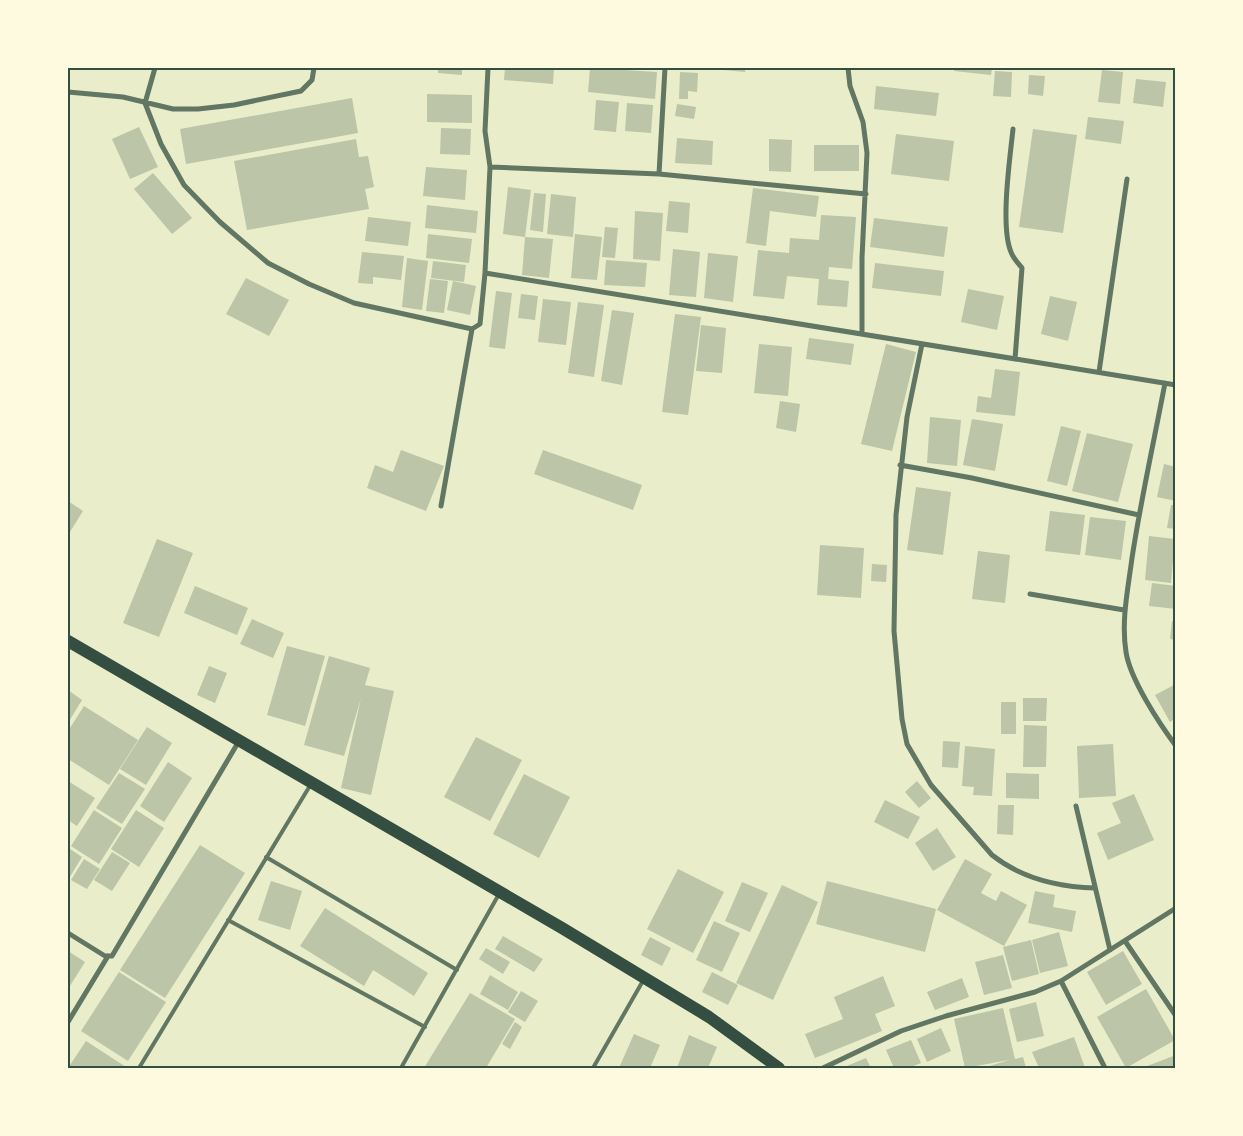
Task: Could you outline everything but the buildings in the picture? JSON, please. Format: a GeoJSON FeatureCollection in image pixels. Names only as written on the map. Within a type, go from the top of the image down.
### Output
{"type":"FeatureCollection","features":[{"type":"Feature","properties":{"kind":"main road"},"geometry":{"type":"LineString","coordinates":[[68,641],[709,1017],[779,1068]]}},
{"type":"Feature","properties":{"kind":"street"},"geometry":{"type":"LineString","coordinates":[[155,68],[146,103],[161,144],[184,185],[220,222],[268,263],[309,284],[354,303],[460,328],[472,328],[480,324],[485,273],[490,167],[485,130],[488,68]]}},
{"type":"Feature","properties":{"kind":"street"},"geometry":{"type":"LineString","coordinates":[[68,92],[123,97],[173,109],[198,109],[243,103],[301,90],[312,80],[314,68]]}},
{"type":"Feature","properties":{"kind":"street"},"geometry":{"type":"LineString","coordinates":[[660,174],[665,68]]}},
{"type":"Feature","properties":{"kind":"street"},"geometry":{"type":"LineString","coordinates":[[848,68],[850,86],[863,122],[867,153],[862,258],[862,334]]}},
{"type":"Feature","properties":{"kind":"street"},"geometry":{"type":"LineString","coordinates":[[1013,129],[1006,206],[1008,244],[1011,254],[1022,268],[1015,358]]}},
{"type":"Feature","properties":{"kind":"street"},"geometry":{"type":"LineString","coordinates":[[490,167],[660,174],[866,194]]}},
{"type":"Feature","properties":{"kind":"street"},"geometry":{"type":"LineString","coordinates":[[1099,372],[1127,179]]}},
{"type":"Feature","properties":{"kind":"street"},"geometry":{"type":"LineString","coordinates":[[485,273],[682,307],[1015,358],[1176,385]]}},
{"type":"Feature","properties":{"kind":"street"},"geometry":{"type":"LineString","coordinates":[[442,506],[472,328]]}},
{"type":"Feature","properties":{"kind":"street"},"geometry":{"type":"LineString","coordinates":[[922,344],[900,465],[896,515],[894,631],[903,728],[907,744],[931,785],[992,855],[1001,862],[1044,881],[1072,887],[1095,888]]}},
{"type":"Feature","properties":{"kind":"street"},"geometry":{"type":"LineString","coordinates":[[1165,382],[1139,515],[1124,610],[1126,652],[1129,663],[1149,705],[1176,746]]}},
{"type":"Feature","properties":{"kind":"street"},"geometry":{"type":"LineString","coordinates":[[900,465],[972,478],[1139,515]]}},
{"type":"Feature","properties":{"kind":"street"},"geometry":{"type":"LineString","coordinates":[[1030,594],[1124,610]]}},
{"type":"Feature","properties":{"kind":"street"},"geometry":{"type":"LineString","coordinates":[[68,1022],[108,956],[112,956],[239,740]]}},
{"type":"Feature","properties":{"kind":"street"},"geometry":{"type":"LineString","coordinates":[[1076,806],[1110,950]]}},
{"type":"Feature","properties":{"kind":"street"},"geometry":{"type":"LineString","coordinates":[[823,1068],[901,1031],[946,1016],[1035,992],[1061,980],[1176,908]]}},
{"type":"Feature","properties":{"kind":"street"},"geometry":{"type":"LineString","coordinates":[[68,933],[108,956]]}},
{"type":"Feature","properties":{"kind":"street"},"geometry":{"type":"LineString","coordinates":[[1125,940],[1176,1016]]}},
{"type":"Feature","properties":{"kind":"street"},"geometry":{"type":"LineString","coordinates":[[1061,980],[1105,1068]]}},
{"type":"Feature","properties":{"kind":"lane"},"geometry":{"type":"LineString","coordinates":[[139,1068],[311,784]]}},
{"type":"Feature","properties":{"kind":"lane"},"geometry":{"type":"LineString","coordinates":[[266,857],[457,970]]}},
{"type":"Feature","properties":{"kind":"lane"},"geometry":{"type":"LineString","coordinates":[[401,1068],[500,893]]}},
{"type":"Feature","properties":{"kind":"lane"},"geometry":{"type":"LineString","coordinates":[[228,920],[425,1027]]}},
{"type":"Feature","properties":{"kind":"lane"},"geometry":{"type":"LineString","coordinates":[[594,1068],[644,979]]}}]}
